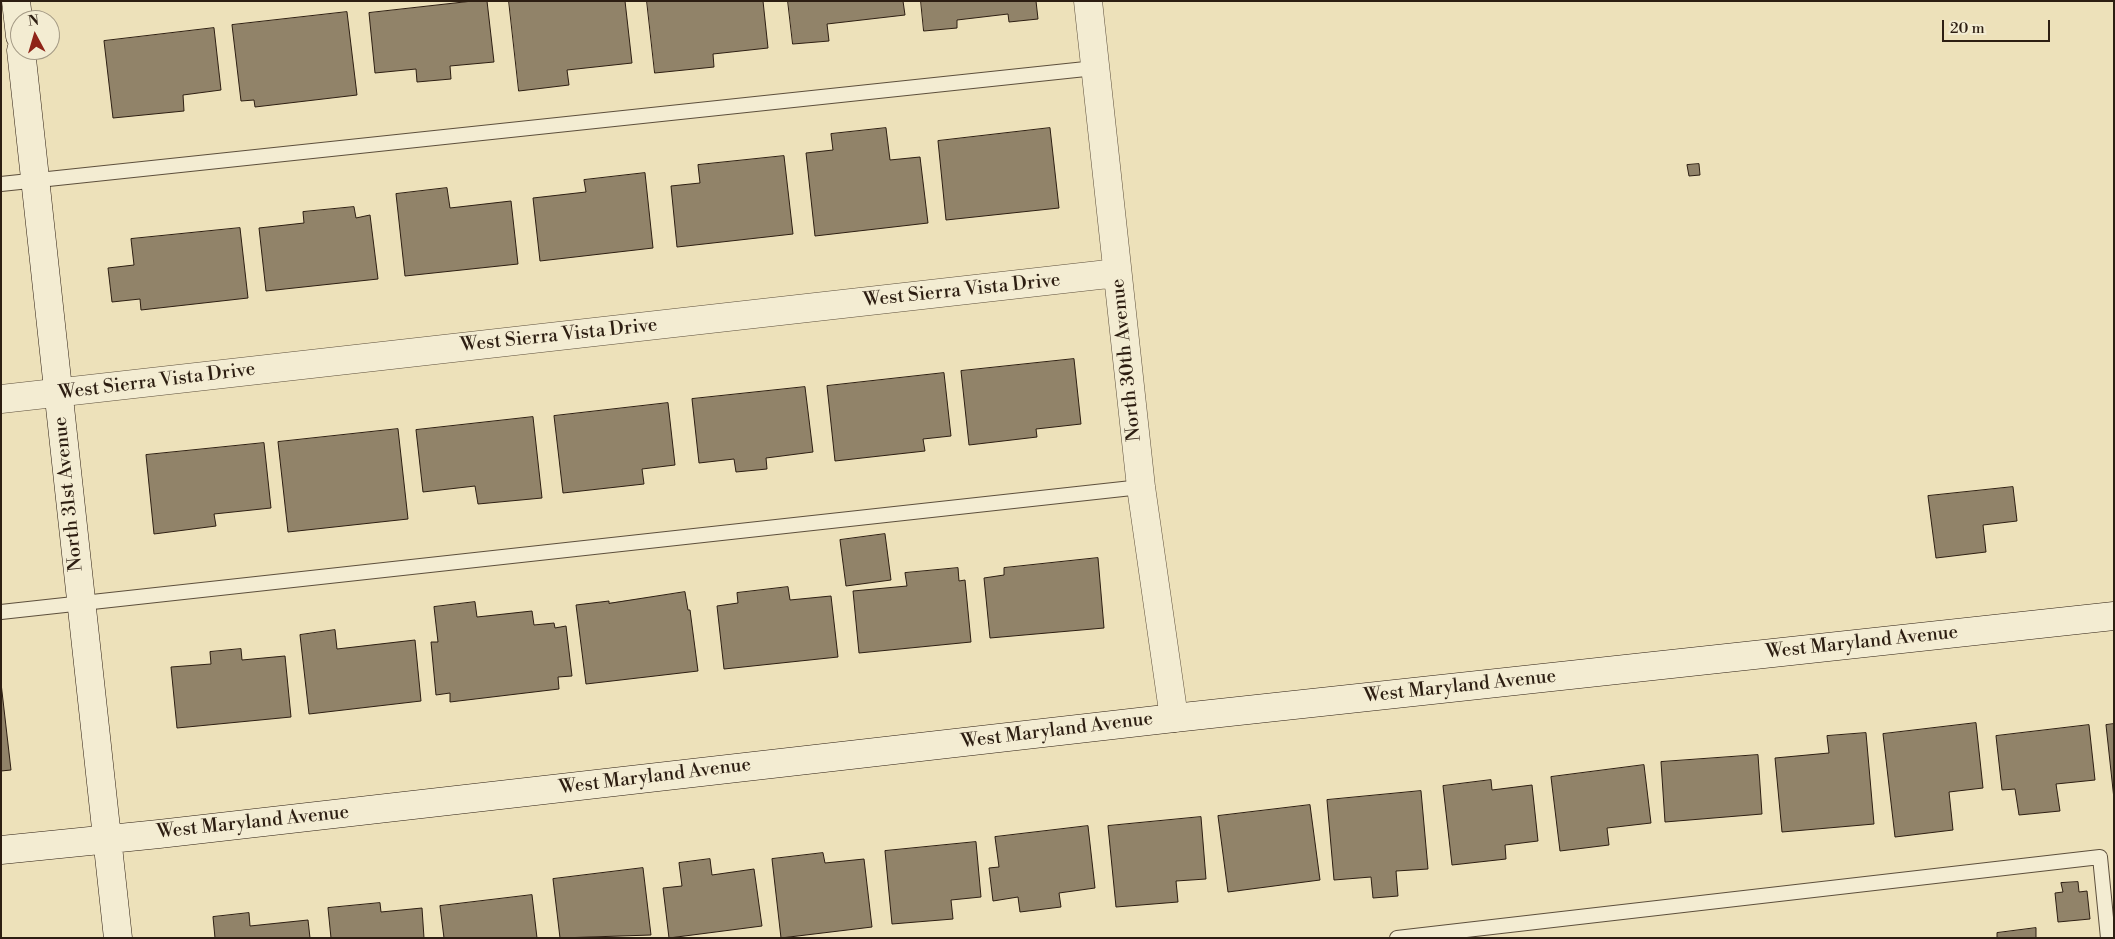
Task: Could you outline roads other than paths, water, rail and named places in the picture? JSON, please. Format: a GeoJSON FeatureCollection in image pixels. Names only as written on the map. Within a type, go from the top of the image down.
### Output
{"type":"FeatureCollection","features":[{"type":"Feature","properties":{"kind":"street","name":"North 30th Avenue"},"geometry":{"type":"LineString","coordinates":[[1088,1],[1140,487],[1174,718]]}},
{"type":"Feature","properties":{"kind":"street","name":"North 31st Avenue"},"geometry":{"type":"LineString","coordinates":[[23,60],[118,938]]}},
{"type":"Feature","properties":{"kind":"street","name":"West Sierra Vista Drive"},"geometry":{"type":"LineString","coordinates":[[1,399],[1117,273]]}},
{"type":"Feature","properties":{"kind":"street","name":"West Maryland Avenue"},"geometry":{"type":"LineString","coordinates":[[1,850],[160,834],[1174,718],[2114,616]]}},
{"type":"Feature","properties":{"kind":"lane"},"geometry":{"type":"LineString","coordinates":[[1,184],[1094,68]]}},
{"type":"Feature","properties":{"kind":"lane"},"geometry":{"type":"LineString","coordinates":[[1,612],[1140,487]]}},
{"type":"Feature","properties":{"kind":"lane"},"geometry":{"type":"LineString","coordinates":[[1397,938],[2100,857],[2108,938]]}}]}
